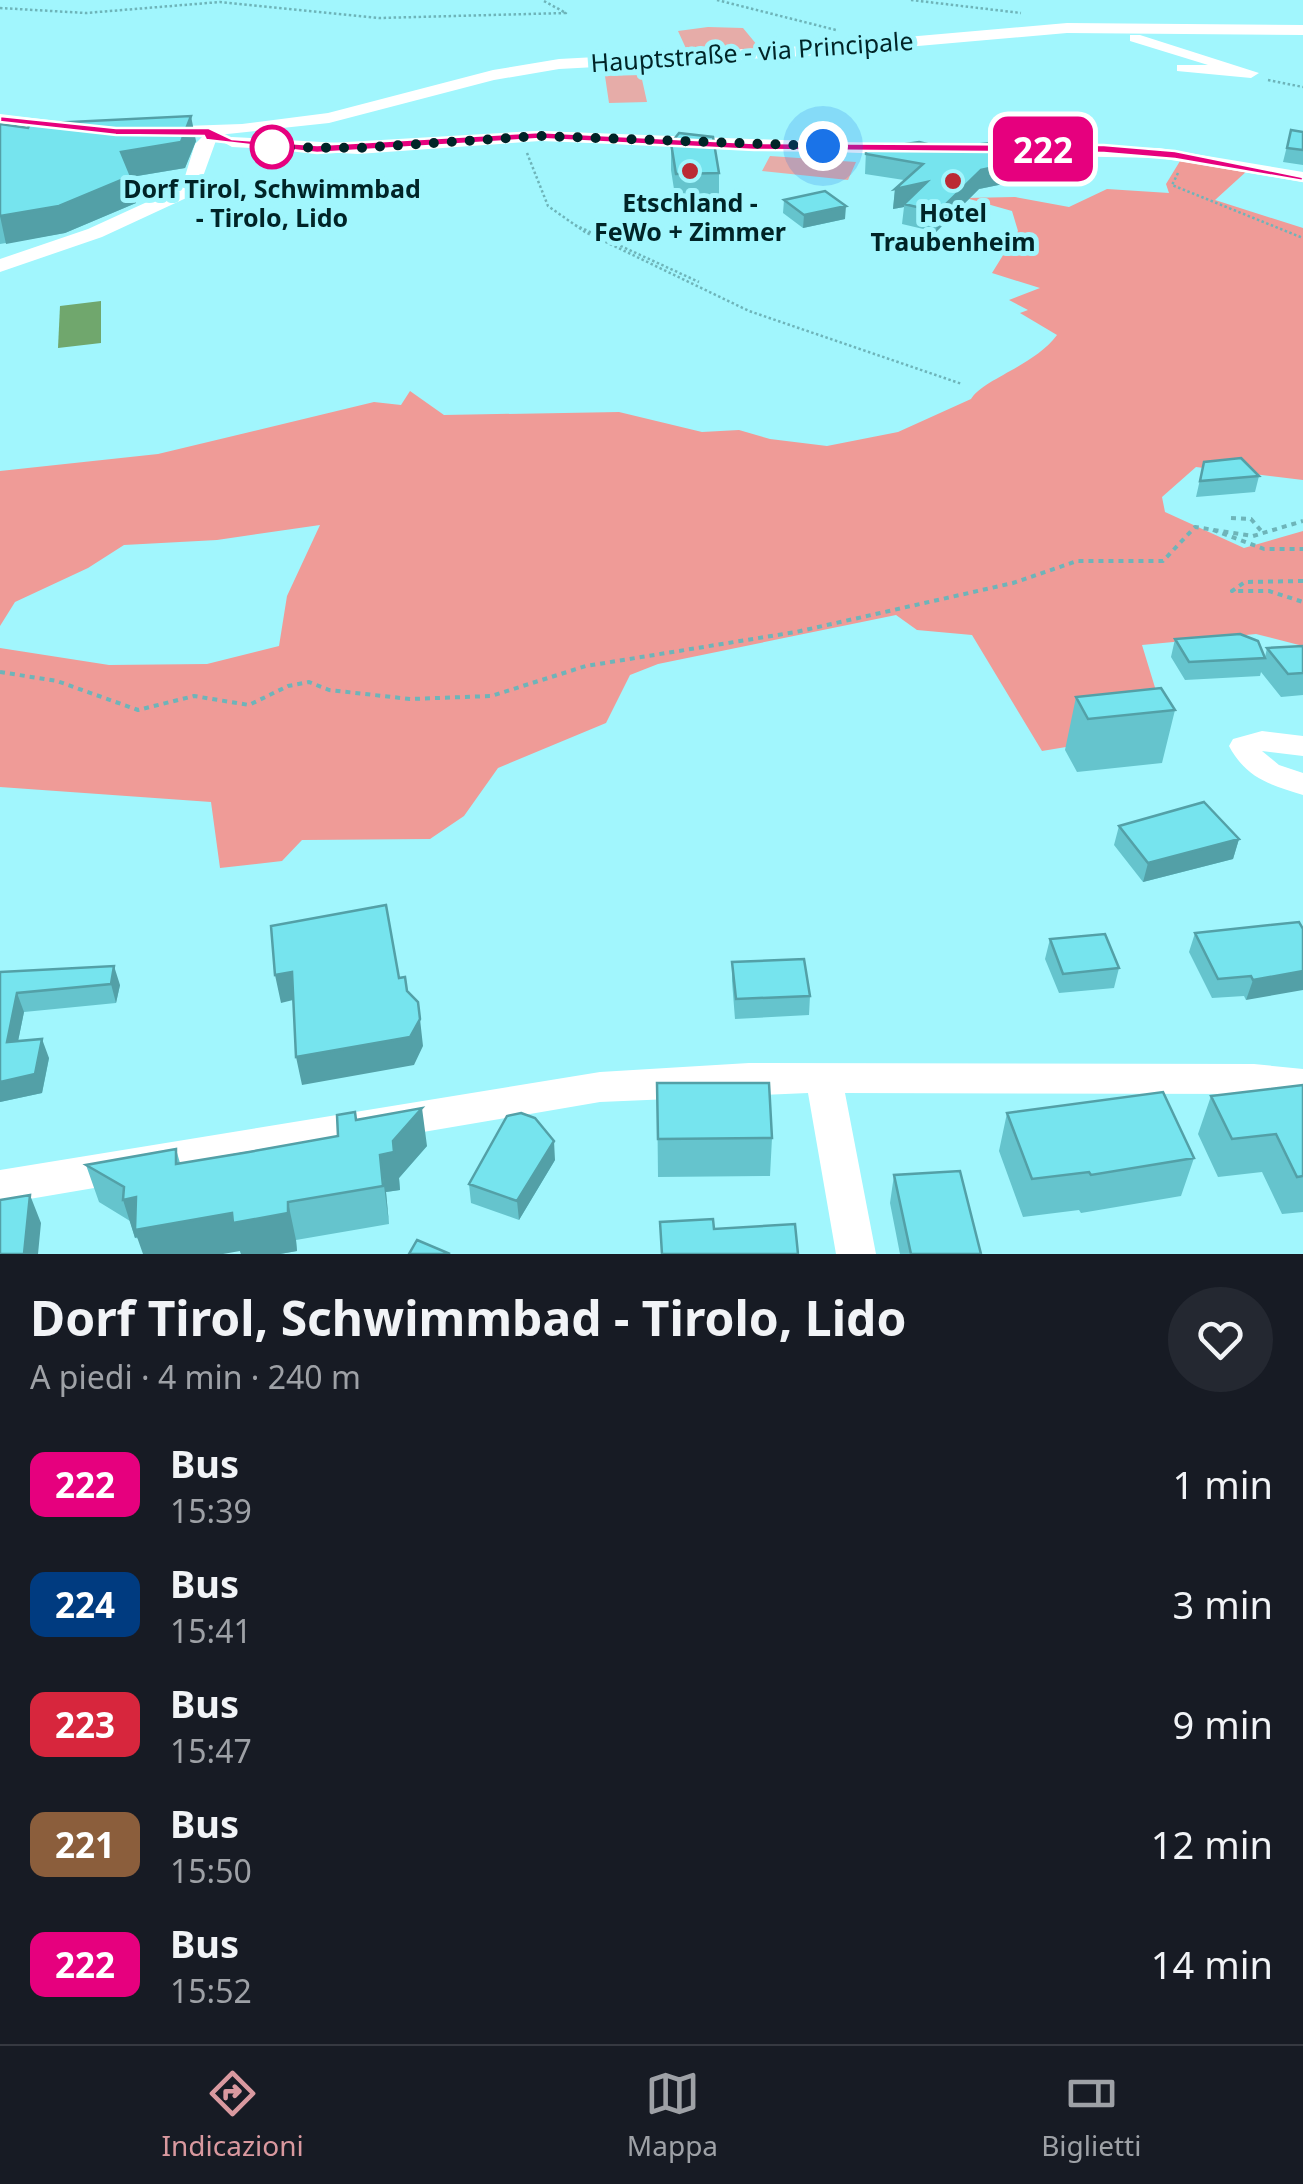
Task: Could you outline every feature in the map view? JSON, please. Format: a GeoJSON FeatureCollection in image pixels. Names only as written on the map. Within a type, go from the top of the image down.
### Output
{"type":"FeatureCollection","features":[{"type":"Feature","properties":{"kind":"street","name":"Hauptstraße - via Principale"},"geometry":{"type":"LineString","coordinates":[[210,135],[341,115],[521,70],[682,58],[744,47],[874,44],[1068,28],[1303,30]]}},
{"type":"Feature","properties":{"kind":"street"},"geometry":{"type":"LineString","coordinates":[[1090,28],[1252,73],[1183,68]]}},
{"type":"Feature","properties":{"kind":"street"},"geometry":{"type":"LineString","coordinates":[[808,31],[874,44]]}},
{"type":"Feature","properties":{"kind":"street"},"geometry":{"type":"LineString","coordinates":[[697,46],[744,47]]}},
{"type":"Feature","properties":{"kind":"street"},"geometry":{"type":"LineString","coordinates":[[637,50],[666,49],[682,58]]}},
{"type":"Feature","properties":{"kind":"street"},"geometry":{"type":"LineString","coordinates":[[0,119],[85,128]]}},
{"type":"Feature","properties":{"kind":"street"},"geometry":{"type":"LineString","coordinates":[[130,132],[210,135],[317,149],[517,136],[1158,153],[1303,177]]}},
{"type":"Feature","properties":{"kind":"street"},"geometry":{"type":"LineString","coordinates":[[5,263],[95,233],[190,189],[210,135]]}},
{"type":"Feature","properties":{"kind":"street"},"geometry":{"type":"LineString","coordinates":[[1303,746],[1262,741],[1244,746],[1251,762],[1272,775],[1303,784]]}},
{"type":"Feature","properties":{"kind":"street"},"geometry":{"type":"LineString","coordinates":[[0,1187],[600,1088],[748,1078],[824,1082],[1254,1079],[1303,1084]]}},
{"type":"Feature","properties":{"kind":"street"},"geometry":{"type":"LineString","coordinates":[[824,1082],[856,1254]]}},
{"type":"Feature","properties":{"kind":"path"},"geometry":{"type":"LineString","coordinates":[[0,8],[86,13],[220,2],[379,18],[566,12],[542,0]]}},
{"type":"Feature","properties":{"kind":"path"},"geometry":{"type":"LineString","coordinates":[[716,0],[874,44]]}},
{"type":"Feature","properties":{"kind":"path"},"geometry":{"type":"LineString","coordinates":[[912,0],[1005,10],[1068,28]]}},
{"type":"Feature","properties":{"kind":"path"},"geometry":{"type":"LineString","coordinates":[[517,136],[534,165],[542,196],[570,224],[750,312],[962,384]]}},
{"type":"Feature","properties":{"kind":"path"},"geometry":{"type":"LineString","coordinates":[[1158,153],[1172,158],[1179,172],[1172,185],[1196,198],[1303,238]]}},
{"type":"Feature","properties":{"kind":"path"},"geometry":{"type":"LineString","coordinates":[[570,224],[626,246],[698,282]]}},
{"type":"Feature","properties":{"kind":"path"},"geometry":{"type":"LineString","coordinates":[[1230,518],[1252,519],[1264,533]]}},
{"type":"Feature","properties":{"kind":"path"},"geometry":{"type":"LineString","coordinates":[[0,672],[57,681],[138,710],[194,696],[249,705],[288,686],[308,682],[329,690],[410,700],[491,696],[586,666],[796,632],[1013,583],[1077,561],[1162,561],[1177,550],[1185,534],[1204,526],[1239,535],[1264,533],[1303,521]]}},
{"type":"Feature","properties":{"kind":"path"},"geometry":{"type":"LineString","coordinates":[[1204,526],[1264,549],[1303,549]]}},
{"type":"Feature","properties":{"kind":"path"},"geometry":{"type":"LineString","coordinates":[[1303,582],[1245,582],[1232,591],[1269,591],[1303,602]]}},
{"type":"Feature","properties":{"kind":"shaded area"},"geometry":{"type":"Polygon","coordinates":[[[743,28],[762,51],[689,55],[678,31],[743,28]]]}},
{"type":"Feature","properties":{"kind":"shaded area"},"geometry":{"type":"Polygon","coordinates":[[[641,75],[647,102],[609,103],[605,76],[641,75]]]}},
{"type":"Feature","properties":{"kind":"shaded area"},"geometry":{"type":"Polygon","coordinates":[[[770,156],[856,162],[848,180],[762,171],[770,156]]]}},
{"type":"Feature","properties":{"kind":"shaded area"},"geometry":{"type":"Polygon","coordinates":[[[1180,161],[1248,170],[1215,200],[1303,228],[1303,480],[1196,467],[1162,497],[1165,512],[1244,548],[1303,531],[1303,646],[1256,634],[1142,645],[1168,730],[1042,751],[972,635],[917,630],[896,615],[658,664],[630,675],[606,723],[498,768],[464,816],[430,839],[302,840],[282,861],[220,868],[211,802],[0,787],[0,648],[109,665],[207,664],[279,646],[287,596],[320,525],[217,540],[124,545],[88,568],[15,602],[0,626],[0,471],[158,454],[374,402],[401,405],[410,391],[444,415],[619,412],[702,432],[739,430],[770,439],[827,446],[898,432],[971,399],[986,385],[1036,355],[1057,335],[1020,313],[1028,310],[1009,300],[1040,288],[992,273],[1018,231],[1012,211],[966,198],[1015,197],[1069,207],[1107,189],[1169,193],[1166,184],[1180,161]]]}},
{"type":"Feature","properties":{"kind":"shaded area"},"geometry":{"type":"Polygon","coordinates":[[[101,301],[101,343],[58,348],[60,306],[101,301]]]}},
{"type":"Feature","properties":{"kind":"building"},"geometry":{"type":"Polygon","coordinates":[[[191,116],[181,142],[121,152],[131,176],[59,206],[0,216],[0,124],[28,128],[30,124],[191,116]]]}},
{"type":"Feature","properties":{"kind":"building"},"geometry":{"type":"Polygon","coordinates":[[[1291,130],[1303,132],[1303,150],[1287,148],[1291,130]]]}},
{"type":"Feature","properties":{"kind":"building"},"geometry":{"type":"Polygon","coordinates":[[[679,133],[713,137],[719,173],[676,174],[671,143],[679,133]]]}},
{"type":"Feature","properties":{"kind":"building"},"geometry":{"type":"Polygon","coordinates":[[[919,142],[943,148],[992,143],[1021,161],[981,170],[938,212],[904,204],[927,182],[895,189],[923,164],[866,154],[866,150],[919,142]]]}},
{"type":"Feature","properties":{"kind":"building"},"geometry":{"type":"Polygon","coordinates":[[[825,191],[846,206],[804,215],[784,200],[825,191]]]}},
{"type":"Feature","properties":{"kind":"building"},"geometry":{"type":"Polygon","coordinates":[[[1241,458],[1259,476],[1200,481],[1204,462],[1241,458]]]}},
{"type":"Feature","properties":{"kind":"building"},"geometry":{"type":"Polygon","coordinates":[[[1240,634],[1258,641],[1265,658],[1189,662],[1175,639],[1240,634]]]}},
{"type":"Feature","properties":{"kind":"building"},"geometry":{"type":"Polygon","coordinates":[[[1303,646],[1303,673],[1288,674],[1267,648],[1303,646]]]}},
{"type":"Feature","properties":{"kind":"building"},"geometry":{"type":"Polygon","coordinates":[[[1161,688],[1175,710],[1088,719],[1076,697],[1161,688]]]}},
{"type":"Feature","properties":{"kind":"building"},"geometry":{"type":"Polygon","coordinates":[[[1204,802],[1239,839],[1148,863],[1119,826],[1204,802]]]}},
{"type":"Feature","properties":{"kind":"building"},"geometry":{"type":"Polygon","coordinates":[[[386,905],[399,978],[405,977],[407,991],[418,1002],[420,1019],[410,1037],[296,1057],[292,972],[275,975],[271,926],[386,905]]]}},
{"type":"Feature","properties":{"kind":"building"},"geometry":{"type":"Polygon","coordinates":[[[1299,922],[1303,929],[1303,971],[1253,980],[1251,976],[1218,979],[1195,933],[1299,922]]]}},
{"type":"Feature","properties":{"kind":"building"},"geometry":{"type":"Polygon","coordinates":[[[1105,934],[1119,968],[1063,974],[1050,939],[1105,934]]]}},
{"type":"Feature","properties":{"kind":"building"},"geometry":{"type":"Polygon","coordinates":[[[804,959],[810,996],[736,999],[732,962],[804,959]]]}},
{"type":"Feature","properties":{"kind":"building"},"geometry":{"type":"Polygon","coordinates":[[[114,966],[111,984],[17,993],[7,1042],[42,1039],[35,1074],[0,1082],[0,972],[114,966]]]}},
{"type":"Feature","properties":{"kind":"building"},"geometry":{"type":"Polygon","coordinates":[[[657,1083],[769,1083],[772,1138],[658,1139],[657,1083]]]}},
{"type":"Feature","properties":{"kind":"building"},"geometry":{"type":"Polygon","coordinates":[[[1303,1085],[1303,1176],[1297,1177],[1276,1134],[1232,1139],[1211,1096],[1303,1085]]]}},
{"type":"Feature","properties":{"kind":"building"},"geometry":{"type":"Polygon","coordinates":[[[1163,1092],[1194,1158],[1091,1175],[1089,1172],[1032,1179],[1007,1113],[1163,1092]]]}},
{"type":"Feature","properties":{"kind":"building"},"geometry":{"type":"Polygon","coordinates":[[[422,1108],[393,1141],[394,1152],[380,1155],[383,1186],[288,1202],[288,1213],[233,1223],[232,1213],[135,1230],[136,1197],[123,1200],[124,1187],[86,1165],[176,1149],[176,1164],[249,1152],[338,1136],[337,1115],[355,1112],[356,1120],[422,1108]]]}},
{"type":"Feature","properties":{"kind":"building"},"geometry":{"type":"Polygon","coordinates":[[[521,1113],[535,1118],[554,1141],[517,1201],[469,1184],[507,1116],[521,1113]]]}},
{"type":"Feature","properties":{"kind":"building"},"geometry":{"type":"Polygon","coordinates":[[[960,1171],[981,1254],[911,1254],[894,1175],[960,1171]]]}},
{"type":"Feature","properties":{"kind":"building"},"geometry":{"type":"Polygon","coordinates":[[[30,1195],[24,1254],[0,1254],[0,1200],[30,1195]]]}},
{"type":"Feature","properties":{"kind":"building"},"geometry":{"type":"Polygon","coordinates":[[[713,1219],[714,1229],[795,1224],[798,1254],[662,1254],[660,1222],[713,1219]]]}},
{"type":"Feature","properties":{"kind":"building"},"geometry":{"type":"Polygon","coordinates":[[[417,1240],[450,1254],[409,1254],[417,1240]]]}},
{"type":"Feature","properties":{"kind":"bus line","name":"222"},"geometry":{"type":"LineString","coordinates":[[0,119],[116,131],[209,132],[210,138],[232,142],[317,149],[540,136],[925,150],[1104,149],[1175,155],[1303,177]]}},
{"type":"Feature","properties":{"kind":"place","name":"Dorf Tirol, Schwimmbad - Tirolo, Lido"},"geometry":{"type":"Point","coordinates":[272,147]}},
{"type":"Feature","properties":{"kind":"place","name":"Etschland - FeWo + Zimmer"},"geometry":{"type":"Point","coordinates":[690,171]}},
{"type":"Feature","properties":{"kind":"place","name":"Hotel Traubenheim"},"geometry":{"type":"Point","coordinates":[953,181]}},
{"type":"Feature","properties":{"kind":"route"},"geometry":{"type":"LineString","coordinates":[[272,147],[358,148],[510,136],[823,146]]}}]}
